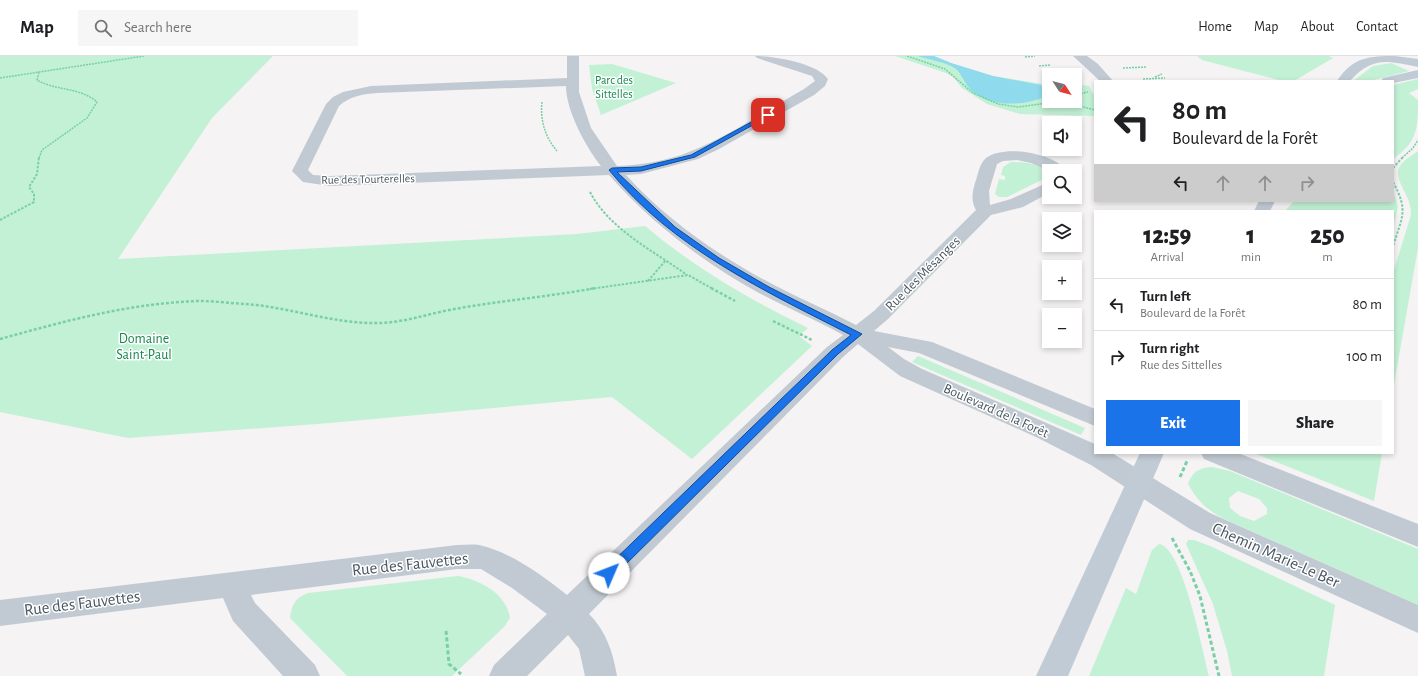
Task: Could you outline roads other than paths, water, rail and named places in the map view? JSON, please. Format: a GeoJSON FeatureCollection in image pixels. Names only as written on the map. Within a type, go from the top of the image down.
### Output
{"type":"FeatureCollection","features":[{"type":"Feature","properties":{"kind":"street","name":"Boulevard de la Forêt"},"geometry":{"type":"LineString","coordinates":[[572,56],[571,82],[576,106],[586,130],[600,154],[612,170],[641,200],[673,228],[717,260],[772,292],[857,334],[903,369],[1100,458],[1138,483]]}},
{"type":"Feature","properties":{"kind":"street"},"geometry":{"type":"LineString","coordinates":[[612,170],[641,169],[693,156],[714,146],[809,92],[821,83],[822,79],[816,73],[761,56]]}},
{"type":"Feature","properties":{"kind":"street"},"geometry":{"type":"LineString","coordinates":[[1080,56],[1094,66],[1106,80]]}},
{"type":"Feature","properties":{"kind":"street"},"geometry":{"type":"LineString","coordinates":[[1344,80],[1362,63],[1369,60],[1388,59],[1418,63]]}},
{"type":"Feature","properties":{"kind":"street"},"geometry":{"type":"LineString","coordinates":[[1391,80],[1418,74]]}},
{"type":"Feature","properties":{"kind":"street","name":"Rue des Tourterelles"},"geometry":{"type":"LineString","coordinates":[[571,82],[377,89],[354,92],[338,100],[334,104],[300,171],[309,179],[330,181],[612,170]]}},
{"type":"Feature","properties":{"kind":"street"},"geometry":{"type":"LineString","coordinates":[[1042,190],[1017,203],[985,211],[982,205],[981,192],[989,165],[992,161],[1008,156],[1030,158],[1048,164]]}},
{"type":"Feature","properties":{"kind":"street","name":"Rue des Mésanges"},"geometry":{"type":"LineString","coordinates":[[505,676],[835,352],[882,315],[985,211]]}},
{"type":"Feature","properties":{"kind":"street","name":"Boulevard de la Forêt"},"geometry":{"type":"LineString","coordinates":[[857,334],[924,347],[1094,418]]}},
{"type":"Feature","properties":{"kind":"street"},"geometry":{"type":"LineString","coordinates":[[1052,676],[1152,454]]}},
{"type":"Feature","properties":{"kind":"street"},"geometry":{"type":"LineString","coordinates":[[1215,454],[1418,536]]}},
{"type":"Feature","properties":{"kind":"street","name":"Chemin Marie-Le Ber"},"geometry":{"type":"LineString","coordinates":[[1138,483],[1169,504],[1200,521],[1418,619]]}},
{"type":"Feature","properties":{"kind":"street","name":"Rue des Fauvettes"},"geometry":{"type":"LineString","coordinates":[[0,613],[451,557],[479,558],[508,571],[568,614],[579,624],[590,638],[598,657],[600,676]]}},
{"type":"Feature","properties":{"kind":"street"},"geometry":{"type":"LineString","coordinates":[[236,584],[235,594],[244,612],[304,676]]}},
{"type":"Feature","properties":{"kind":"water"},"geometry":{"type":"Polygon","coordinates":[[[918,56],[934,56],[993,76],[1041,85],[1042,98],[1027,102],[1006,104],[986,100],[970,89],[956,69],[943,63],[918,56]]]}},
{"type":"Feature","properties":{"kind":"park label","name":"Parc des Sittelles"},"geometry":{"type":"Point","coordinates":[614,87]}},
{"type":"Feature","properties":{"kind":"park label","name":"Domaine Saint-Paul"},"geometry":{"type":"Point","coordinates":[144,348]}}]}
